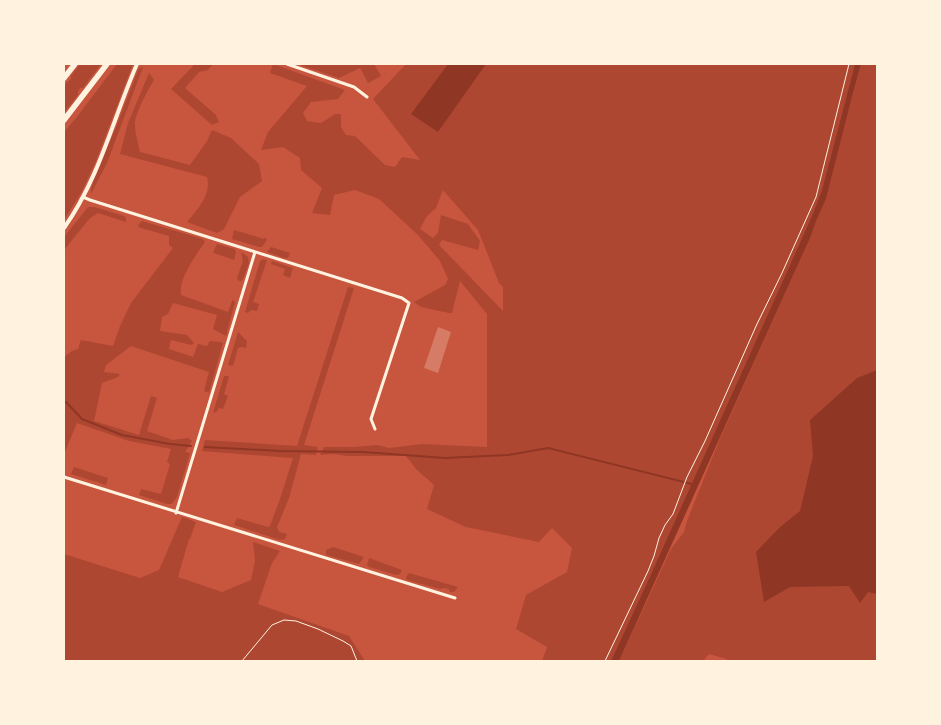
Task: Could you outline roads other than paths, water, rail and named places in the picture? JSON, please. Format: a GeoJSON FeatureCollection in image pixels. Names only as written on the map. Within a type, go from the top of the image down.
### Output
{"type":"FeatureCollection","features":[{"type":"Feature","properties":{"kind":"highway"},"geometry":{"type":"LineString","coordinates":[[64,78],[75,64]]}},
{"type":"Feature","properties":{"kind":"highway"},"geometry":{"type":"LineString","coordinates":[[64,120],[107,64]]}},
{"type":"Feature","properties":{"kind":"street"},"geometry":{"type":"LineString","coordinates":[[64,228],[83,197],[97,166],[137,64]]}},
{"type":"Feature","properties":{"kind":"street"},"geometry":{"type":"LineString","coordinates":[[287,64],[354,87],[367,97]]}},
{"type":"Feature","properties":{"kind":"street"},"geometry":{"type":"LineString","coordinates":[[83,197],[402,298],[409,303],[371,419],[375,429]]}},
{"type":"Feature","properties":{"kind":"street"},"geometry":{"type":"LineString","coordinates":[[176,512],[255,252]]}},
{"type":"Feature","properties":{"kind":"street"},"geometry":{"type":"LineString","coordinates":[[64,477],[455,598]]}},
{"type":"Feature","properties":{"kind":"waterway"},"geometry":{"type":"LineString","coordinates":[[66,402],[82,419],[122,435],[191,446]]}},
{"type":"Feature","properties":{"kind":"waterway"},"geometry":{"type":"LineString","coordinates":[[205,447],[281,451],[363,452],[445,458],[508,455],[548,448],[692,484]]}}]}
